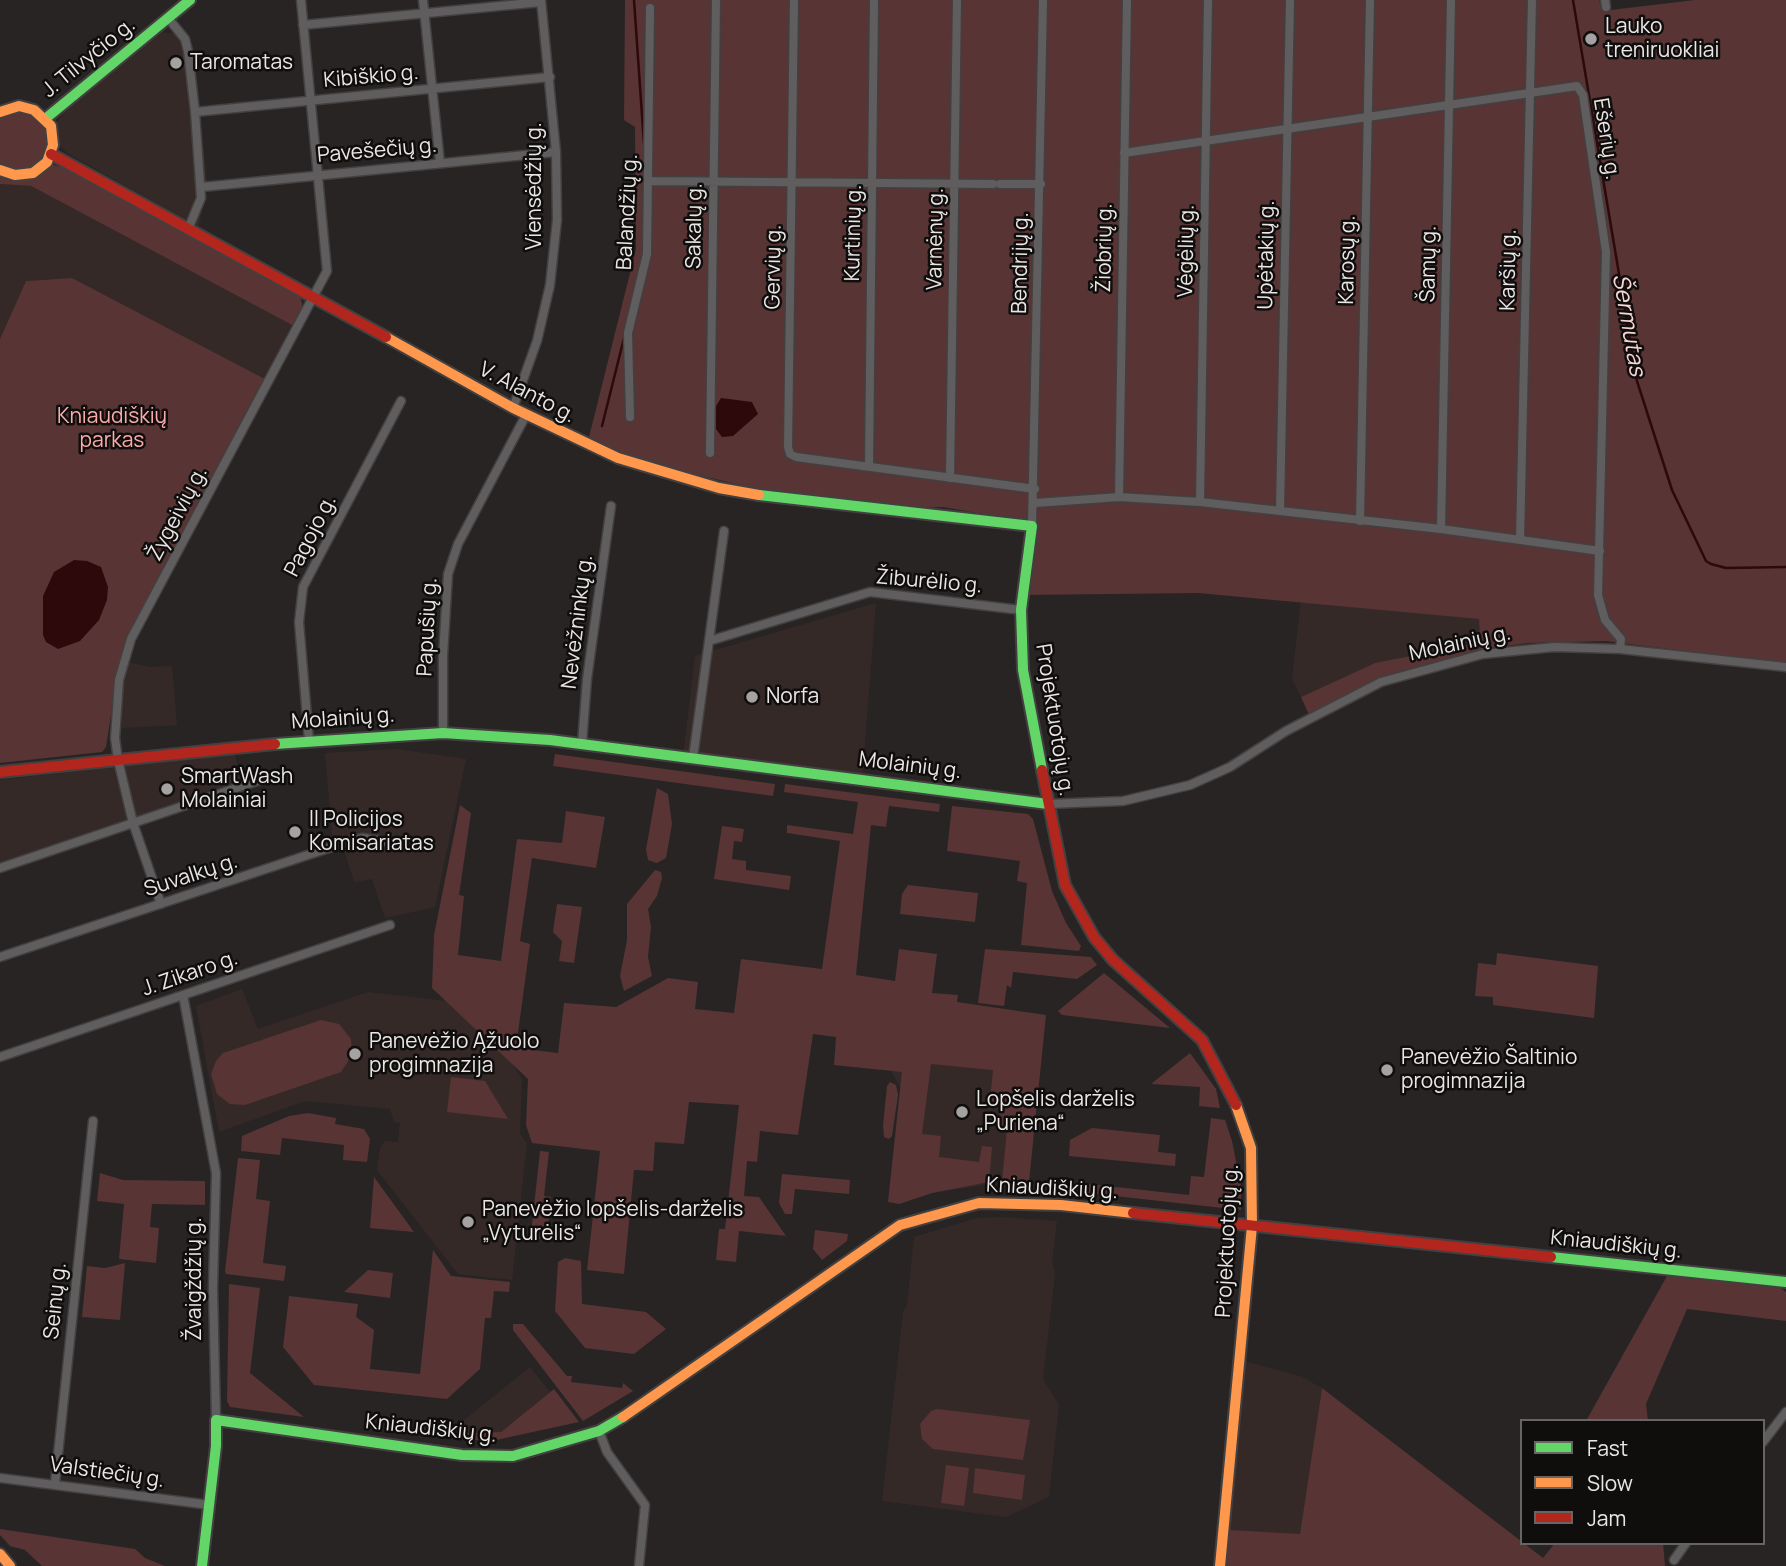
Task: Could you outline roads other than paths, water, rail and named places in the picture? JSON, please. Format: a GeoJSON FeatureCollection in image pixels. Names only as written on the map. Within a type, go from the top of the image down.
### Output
{"type":"FeatureCollection","features":[{"type":"Feature","properties":{"kind":"main road","name":"J. Tilvyčio g."},"geometry":{"type":"LineString","coordinates":[[46,119],[190,0]]}},
{"type":"Feature","properties":{"kind":"main road"},"geometry":{"type":"LineString","coordinates":[[0,112],[11,107],[27,107],[46,119],[53,136],[51,154],[33,173],[15,175],[0,170]]}},
{"type":"Feature","properties":{"kind":"main road","name":"V. Alanto g."},"geometry":{"type":"LineString","coordinates":[[51,154],[189,227],[526,415],[618,458],[719,488],[765,496],[1032,526]]}},
{"type":"Feature","properties":{"kind":"main road","name":"Projektuotojų g."},"geometry":{"type":"LineString","coordinates":[[1032,526],[1021,610],[1023,670],[1065,885],[1094,937],[1129,975],[1202,1040],[1239,1110],[1251,1148],[1252,1226],[1220,1566]]}},
{"type":"Feature","properties":{"kind":"main road","name":"Molainių g."},"geometry":{"type":"LineString","coordinates":[[0,772],[309,741],[443,733],[582,744],[1048,804]]}},
{"type":"Feature","properties":{"kind":"main road","name":"Kniaudiškių g."},"geometry":{"type":"LineString","coordinates":[[216,1420],[491,1457],[520,1455],[599,1431],[900,1225],[979,1203],[1017,1202],[1786,1282]]}},
{"type":"Feature","properties":{"kind":"main road","name":"Žvaigždžių g."},"geometry":{"type":"LineString","coordinates":[[202,1566],[210,1505],[216,1420]]}},
{"type":"Feature","properties":{"kind":"main road"},"geometry":{"type":"LineString","coordinates":[[0,1554],[10,1566]]}},
{"type":"Feature","properties":{"kind":"street","name":"Žygeivių g."},"geometry":{"type":"LineString","coordinates":[[162,904],[133,823],[118,760],[117,693],[131,639],[327,271],[301,0]]}},
{"type":"Feature","properties":{"kind":"street"},"geometry":{"type":"LineString","coordinates":[[423,0],[440,163]]}},
{"type":"Feature","properties":{"kind":"street","name":"Sakalų g."},"geometry":{"type":"LineString","coordinates":[[710,453],[716,0]]}},
{"type":"Feature","properties":{"kind":"street","name":"Gervių g."},"geometry":{"type":"LineString","coordinates":[[794,0],[788,447],[796,457],[1035,488]]}},
{"type":"Feature","properties":{"kind":"street","name":"Kurtinių g."},"geometry":{"type":"LineString","coordinates":[[869,466],[874,0]]}},
{"type":"Feature","properties":{"kind":"street","name":"Varnėnų g."},"geometry":{"type":"LineString","coordinates":[[950,478],[957,0]]}},
{"type":"Feature","properties":{"kind":"street","name":"Bendrijų g."},"geometry":{"type":"LineString","coordinates":[[1032,526],[1035,503],[1043,0]]}},
{"type":"Feature","properties":{"kind":"street","name":"Žiobrių g."},"geometry":{"type":"LineString","coordinates":[[1119,497],[1127,0]]}},
{"type":"Feature","properties":{"kind":"street","name":"Vėgėlių g."},"geometry":{"type":"LineString","coordinates":[[1200,502],[1208,0]]}},
{"type":"Feature","properties":{"kind":"street","name":"Upėtakių g."},"geometry":{"type":"LineString","coordinates":[[1280,511],[1290,0]]}},
{"type":"Feature","properties":{"kind":"street","name":"Karosų g."},"geometry":{"type":"LineString","coordinates":[[1360,521],[1370,0]]}},
{"type":"Feature","properties":{"kind":"street","name":"Šamų g."},"geometry":{"type":"LineString","coordinates":[[1441,529],[1451,0]]}},
{"type":"Feature","properties":{"kind":"street","name":"Karšių g."},"geometry":{"type":"LineString","coordinates":[[1520,540],[1532,0]]}},
{"type":"Feature","properties":{"kind":"street"},"geometry":{"type":"LineString","coordinates":[[303,25],[541,1]]}},
{"type":"Feature","properties":{"kind":"street","name":"Viensėdžių g."},"geometry":{"type":"LineString","coordinates":[[513,408],[537,341],[550,285],[557,220],[556,152],[541,1]]}},
{"type":"Feature","properties":{"kind":"street","name":"Balandžių g."},"geometry":{"type":"LineString","coordinates":[[630,417],[628,333],[647,254],[650,8]]}},
{"type":"Feature","properties":{"kind":"street"},"geometry":{"type":"LineString","coordinates":[[169,18],[185,38],[195,112],[202,187],[198,210],[189,227]]}},
{"type":"Feature","properties":{"kind":"street","name":"Kibiškio g."},"geometry":{"type":"LineString","coordinates":[[195,112],[550,77]]}},
{"type":"Feature","properties":{"kind":"street","name":"Ešerių g."},"geometry":{"type":"LineString","coordinates":[[1124,153],[1577,86],[1583,96],[1606,252],[1600,608],[1605,620],[1621,639],[1620,649]]}},
{"type":"Feature","properties":{"kind":"street","name":"Pavešečių g."},"geometry":{"type":"LineString","coordinates":[[202,187],[556,152]]}},
{"type":"Feature","properties":{"kind":"street"},"geometry":{"type":"LineString","coordinates":[[649,181],[1041,184]]}},
{"type":"Feature","properties":{"kind":"street","name":"Pagojo g."},"geometry":{"type":"LineString","coordinates":[[309,741],[299,622],[303,587],[401,401]]}},
{"type":"Feature","properties":{"kind":"street","name":"Papušių g."},"geometry":{"type":"LineString","coordinates":[[443,733],[443,656],[448,573],[458,544],[526,415]]}},
{"type":"Feature","properties":{"kind":"street"},"geometry":{"type":"LineString","coordinates":[[1035,503],[1119,497],[1200,502],[1441,529],[1600,551]]}},
{"type":"Feature","properties":{"kind":"street","name":"Nevėžninkų g."},"geometry":{"type":"LineString","coordinates":[[582,744],[587,680],[611,506]]}},
{"type":"Feature","properties":{"kind":"street"},"geometry":{"type":"LineString","coordinates":[[693,758],[724,531]]}},
{"type":"Feature","properties":{"kind":"street","name":"Žiburėlio g."},"geometry":{"type":"LineString","coordinates":[[709,641],[794,613],[881,591],[1021,610]]}},
{"type":"Feature","properties":{"kind":"street","name":"Molainių g."},"geometry":{"type":"LineString","coordinates":[[1048,804],[1123,801],[1190,785],[1230,767],[1286,731],[1363,691],[1486,654],[1528,649],[1620,649],[1786,667]]}},
{"type":"Feature","properties":{"kind":"street"},"geometry":{"type":"LineString","coordinates":[[0,868],[263,779]]}},
{"type":"Feature","properties":{"kind":"street","name":"Suvalkų g."},"geometry":{"type":"LineString","coordinates":[[0,957],[353,840],[363,838],[394,844]]}},
{"type":"Feature","properties":{"kind":"street","name":"J. Zikaro g."},"geometry":{"type":"LineString","coordinates":[[0,1057],[390,925]]}},
{"type":"Feature","properties":{"kind":"street","name":"Žvaigždžių g."},"geometry":{"type":"LineString","coordinates":[[183,995],[215,1172],[213,1288],[216,1420]]}},
{"type":"Feature","properties":{"kind":"street","name":"Seinų g."},"geometry":{"type":"LineString","coordinates":[[55,1483],[93,1121]]}},
{"type":"Feature","properties":{"kind":"street"},"geometry":{"type":"LineString","coordinates":[[1765,1439],[1786,1412]]}},
{"type":"Feature","properties":{"kind":"street"},"geometry":{"type":"LineString","coordinates":[[599,1431],[607,1452],[645,1505],[639,1566]]}},
{"type":"Feature","properties":{"kind":"street","name":"Valstiečių g."},"geometry":{"type":"LineString","coordinates":[[0,1478],[210,1505]]}},
{"type":"Feature","properties":{"kind":"street"},"geometry":{"type":"LineString","coordinates":[[1674,1560],[1685,1545]]}},
{"type":"Feature","properties":{"kind":"waterway"},"geometry":{"type":"LineString","coordinates":[[634,0],[644,144]]}},
{"type":"Feature","properties":{"kind":"waterway","name":"Šermutas"},"geometry":{"type":"LineString","coordinates":[[1573,0],[1637,381],[1672,490],[1706,561],[1726,568],[1786,567]]}},
{"type":"Feature","properties":{"kind":"waterway"},"geometry":{"type":"LineString","coordinates":[[602,426],[625,334]]}},
{"type":"Feature","properties":{"kind":"place","name":"Lauko treniruokliai"},"geometry":{"type":"Point","coordinates":[1591,39]}},
{"type":"Feature","properties":{"kind":"place","name":"Taromatas"},"geometry":{"type":"Point","coordinates":[176,63]}},
{"type":"Feature","properties":{"kind":"place","name":"Norfa"},"geometry":{"type":"Point","coordinates":[752,697]}},
{"type":"Feature","properties":{"kind":"place","name":"SmartWash Molainiai"},"geometry":{"type":"Point","coordinates":[167,789]}},
{"type":"Feature","properties":{"kind":"place","name":"II Policijos Komisariatas"},"geometry":{"type":"Point","coordinates":[295,832]}},
{"type":"Feature","properties":{"kind":"place","name":"Panevėžio Ąžuolo progimnazija"},"geometry":{"type":"Point","coordinates":[355,1054]}},
{"type":"Feature","properties":{"kind":"place","name":"Panevėžio Šaltinio progimnazija"},"geometry":{"type":"Point","coordinates":[1387,1070]}},
{"type":"Feature","properties":{"kind":"place","name":"Lopšelis darželis „Puriena“"},"geometry":{"type":"Point","coordinates":[962,1112]}},
{"type":"Feature","properties":{"kind":"place","name":"Panevėžio lopšelis-darželis „Vyturėlis“"},"geometry":{"type":"Point","coordinates":[468,1222]}},
{"type":"Feature","properties":{"kind":"park label","name":"Kniaudiškių parkas"},"geometry":{"type":"Point","coordinates":[112,429]}}]}
